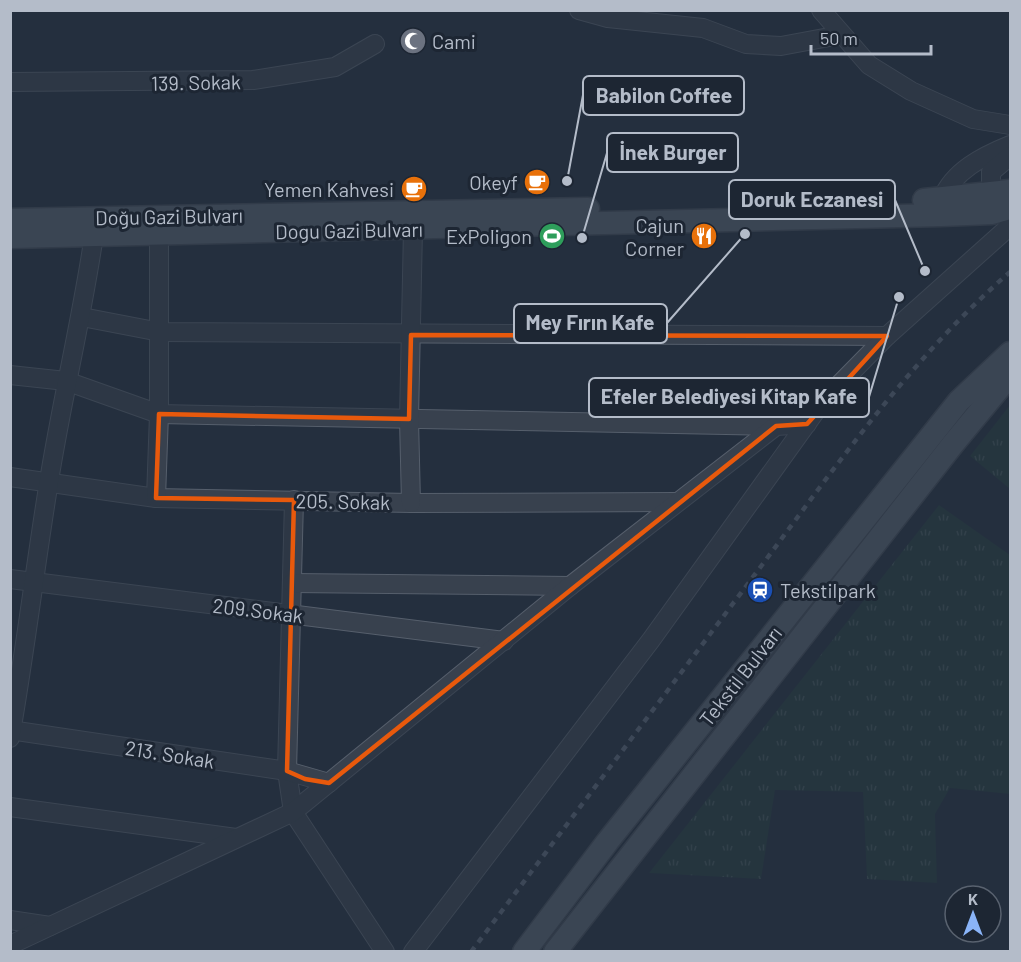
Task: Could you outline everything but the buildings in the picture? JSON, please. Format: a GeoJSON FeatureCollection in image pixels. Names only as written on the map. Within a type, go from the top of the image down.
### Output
{"type":"FeatureCollection","features":[{"type":"Feature","properties":{"kind":"main road","name":"Doğu Gazi Bulvarı"},"geometry":{"type":"LineString","coordinates":[[10,220],[152,229],[823,206],[942,199],[1001,202]]}},
{"type":"Feature","properties":{"kind":"main road","name":"Dogu Gazi Bulvarı"},"geometry":{"type":"LineString","coordinates":[[413,220],[1001,202]]}},
{"type":"Feature","properties":{"kind":"main road"},"geometry":{"type":"LineString","coordinates":[[10,237],[94,235],[152,229]]}},
{"type":"Feature","properties":{"kind":"main road","name":"Tekstil Bulvarı"},"geometry":{"type":"LineString","coordinates":[[524,951],[608,841],[959,401],[1011,353]]}},
{"type":"Feature","properties":{"kind":"main road","name":"Tekstil Bulvarı"},"geometry":{"type":"LineString","coordinates":[[555,951],[938,462],[1011,375]]}},
{"type":"Feature","properties":{"kind":"street"},"geometry":{"type":"LineString","coordinates":[[579,10],[608,18],[702,28],[746,44],[781,46],[840,35]]}},
{"type":"Feature","properties":{"kind":"street"},"geometry":{"type":"LineString","coordinates":[[820,10],[840,35],[869,64],[910,91],[973,119],[1011,125]]}},
{"type":"Feature","properties":{"kind":"street","name":"139. Sokak"},"geometry":{"type":"LineString","coordinates":[[10,82],[253,80],[335,67],[375,44]]}},
{"type":"Feature","properties":{"kind":"street"},"geometry":{"type":"LineString","coordinates":[[942,199],[947,184],[966,168],[1011,145]]}},
{"type":"Feature","properties":{"kind":"street"},"geometry":{"type":"LineString","coordinates":[[1001,202],[991,172],[1011,156]]}},
{"type":"Feature","properties":{"kind":"street"},"geometry":{"type":"LineString","coordinates":[[411,503],[409,419],[413,220]]}},
{"type":"Feature","properties":{"kind":"street"},"geometry":{"type":"LineString","coordinates":[[413,951],[651,640],[823,401],[886,336],[1011,226]]}},
{"type":"Feature","properties":{"kind":"street"},"geometry":{"type":"LineString","coordinates":[[152,229],[160,332],[156,498]]}},
{"type":"Feature","properties":{"kind":"street"},"geometry":{"type":"LineString","coordinates":[[11,733],[17,655],[33,582],[66,381],[82,317],[94,235]]}},
{"type":"Feature","properties":{"kind":"street"},"geometry":{"type":"LineString","coordinates":[[82,317],[160,332],[886,336]]}},
{"type":"Feature","properties":{"kind":"street"},"geometry":{"type":"LineString","coordinates":[[10,375],[66,381],[159,414],[776,426],[807,424]]}},
{"type":"Feature","properties":{"kind":"street"},"geometry":{"type":"LineString","coordinates":[[10,945],[293,812],[570,586],[776,426]]}},
{"type":"Feature","properties":{"kind":"street","name":"205. Sokak"},"geometry":{"type":"LineString","coordinates":[[10,477],[156,498],[411,503],[677,502]]}},
{"type":"Feature","properties":{"kind":"street"},"geometry":{"type":"LineString","coordinates":[[294,500],[286,771],[293,812],[385,951]]}},
{"type":"Feature","properties":{"kind":"street","name":"209.Sokak"},"geometry":{"type":"LineString","coordinates":[[10,579],[504,641]]}},
{"type":"Feature","properties":{"kind":"street"},"geometry":{"type":"LineString","coordinates":[[292,583],[570,586]]}},
{"type":"Feature","properties":{"kind":"street","name":"213. Sokak"},"geometry":{"type":"LineString","coordinates":[[11,733],[286,771],[329,783]]}},
{"type":"Feature","properties":{"kind":"street"},"geometry":{"type":"LineString","coordinates":[[10,807],[236,838]]}},
{"type":"Feature","properties":{"kind":"street"},"geometry":{"type":"LineString","coordinates":[[10,920],[50,926]]}},
{"type":"Feature","properties":{"kind":"highlighted area"},"geometry":{"type":"Polygon","coordinates":[[[411,335],[887,336],[807,424],[776,426],[329,783],[305,779],[287,771],[294,500],[156,498],[159,414],[409,419],[411,335]]]}},
{"type":"Feature","properties":{"kind":"green space"},"geometry":{"type":"Polygon","coordinates":[[[1010,405],[1010,489],[970,456],[1010,405]]]}},
{"type":"Feature","properties":{"kind":"green space"},"geometry":{"type":"Polygon","coordinates":[[[939,505],[1010,555],[1010,794],[950,788],[935,814],[937,883],[867,879],[863,792],[775,790],[761,879],[649,873],[939,505]]]}},
{"type":"Feature","properties":{"kind":"railway"},"geometry":{"type":"LineString","coordinates":[[471,952],[878,411],[941,339],[1010,272]]}},
{"type":"Feature","properties":{"kind":"place","name":"Cami"},"geometry":{"type":"Point","coordinates":[413,41]}},
{"type":"Feature","properties":{"kind":"place","name":"Babilon Coffee"},"geometry":{"type":"Point","coordinates":[567,181]}},
{"type":"Feature","properties":{"kind":"place","name":"Okeyf"},"geometry":{"type":"Point","coordinates":[537,182]}},
{"type":"Feature","properties":{"kind":"place","name":"Yemen Kahvesi"},"geometry":{"type":"Point","coordinates":[414,189]}},
{"type":"Feature","properties":{"kind":"place","name":"Mey Fırın Kafe"},"geometry":{"type":"Point","coordinates":[745,234]}},
{"type":"Feature","properties":{"kind":"place","name":"ExPoligon"},"geometry":{"type":"Point","coordinates":[552,236]}},
{"type":"Feature","properties":{"kind":"place","name":"Cajun Corner"},"geometry":{"type":"Point","coordinates":[704,236]}},
{"type":"Feature","properties":{"kind":"place","name":"İnek Burger"},"geometry":{"type":"Point","coordinates":[582,238]}},
{"type":"Feature","properties":{"kind":"place","name":"Doruk Eczanesi"},"geometry":{"type":"Point","coordinates":[925,271]}},
{"type":"Feature","properties":{"kind":"place","name":"Efeler Belediyesi Kitap Kafe"},"geometry":{"type":"Point","coordinates":[899,297]}},
{"type":"Feature","properties":{"kind":"place","name":"Tekstilpark"},"geometry":{"type":"Point","coordinates":[760,590]}}]}
